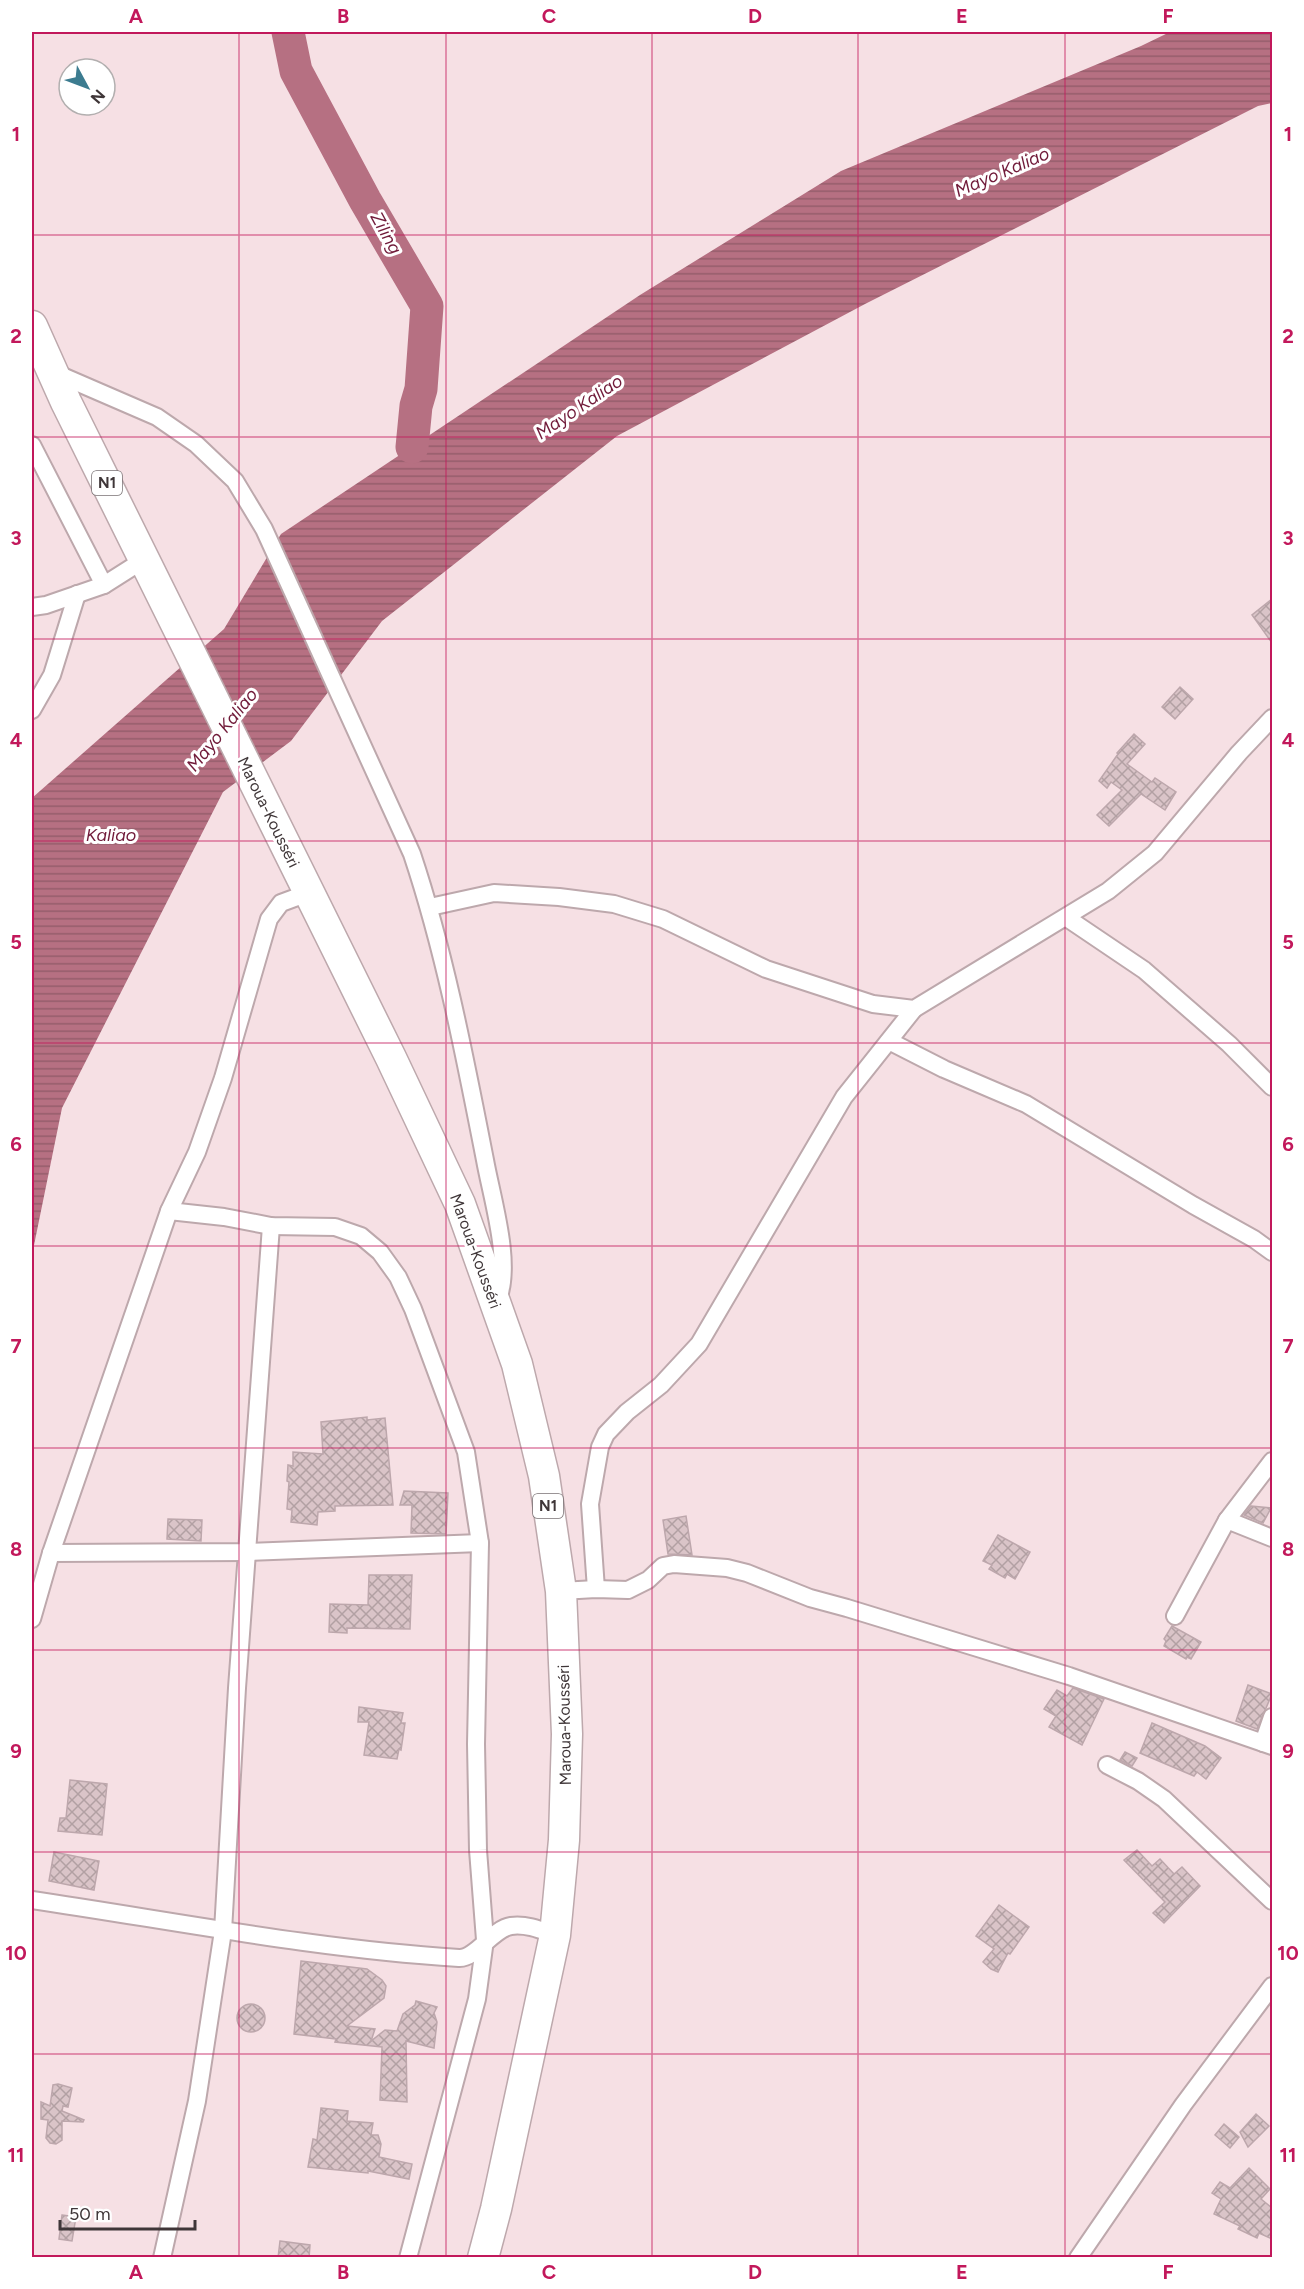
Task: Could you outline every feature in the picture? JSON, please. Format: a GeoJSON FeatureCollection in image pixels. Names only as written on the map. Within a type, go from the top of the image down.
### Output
{"type":"FeatureCollection","features":[{"type":"Feature","properties":{"kind":"highway","name":"Maroua-Kousséri"},"geometry":{"type":"LineString","coordinates":[[32,326],[52,371],[391,1058],[459,1204],[517,1364],[544,1476],[561,1591],[567,1734],[564,1840],[555,1935],[496,2209],[483,2258]]}},
{"type":"Feature","properties":{"kind":"street"},"geometry":{"type":"LineString","coordinates":[[52,371],[157,417],[196,444],[235,481],[264,529],[412,854],[430,908],[475,1111],[502,1252],[502,1288],[496,1306]]}},
{"type":"Feature","properties":{"kind":"street"},"geometry":{"type":"LineString","coordinates":[[32,445],[104,585]]}},
{"type":"Feature","properties":{"kind":"street"},"geometry":{"type":"LineString","coordinates":[[32,607],[104,585],[145,558]]}},
{"type":"Feature","properties":{"kind":"street"},"geometry":{"type":"LineString","coordinates":[[32,710],[52,675],[77,594]]}},
{"type":"Feature","properties":{"kind":"street"},"geometry":{"type":"LineString","coordinates":[[596,1589],[590,1504],[600,1447],[606,1434],[627,1412],[661,1385],[699,1344],[844,1097],[914,1009],[1067,918],[1108,891],[1155,852],[1239,753],[1272,718]]}},
{"type":"Feature","properties":{"kind":"street"},"geometry":{"type":"LineString","coordinates":[[32,1619],[51,1553],[170,1211],[197,1152],[223,1078],[269,919],[281,903],[308,892]]}},
{"type":"Feature","properties":{"kind":"street"},"geometry":{"type":"LineString","coordinates":[[430,908],[494,893],[559,897],[614,904],[663,920],[766,969],[873,1004],[914,1009]]}},
{"type":"Feature","properties":{"kind":"street"},"geometry":{"type":"LineString","coordinates":[[1067,918],[1144,970],[1229,1044],[1272,1087]]}},
{"type":"Feature","properties":{"kind":"street"},"geometry":{"type":"LineString","coordinates":[[888,1041],[1026,1104],[1193,1205],[1254,1239],[1272,1252]]}},
{"type":"Feature","properties":{"kind":"street"},"geometry":{"type":"LineString","coordinates":[[170,1211],[224,1217],[271,1226],[335,1227],[361,1236],[380,1252],[398,1277],[413,1310],[466,1452],[480,1543],[476,1744],[478,1850],[485,1940],[477,1999],[408,2258]]}},
{"type":"Feature","properties":{"kind":"street"},"geometry":{"type":"LineString","coordinates":[[162,2258],[197,2101],[223,1931],[237,1688],[271,1226]]}},
{"type":"Feature","properties":{"kind":"street"},"geometry":{"type":"LineString","coordinates":[[1175,1616],[1227,1520],[1272,1461]]}},
{"type":"Feature","properties":{"kind":"street"},"geometry":{"type":"LineString","coordinates":[[1227,1520],[1272,1538]]}},
{"type":"Feature","properties":{"kind":"street"},"geometry":{"type":"LineString","coordinates":[[51,1553],[248,1552],[480,1543]]}},
{"type":"Feature","properties":{"kind":"street"},"geometry":{"type":"LineString","coordinates":[[561,1591],[628,1590],[648,1580],[663,1566],[674,1564],[727,1568],[747,1573],[810,1598],[1069,1676],[1268,1744],[1272,1718]]}},
{"type":"Feature","properties":{"kind":"street"},"geometry":{"type":"LineString","coordinates":[[1107,1766],[1138,1781],[1164,1799],[1272,1901]]}},
{"type":"Feature","properties":{"kind":"street"},"geometry":{"type":"LineString","coordinates":[[32,1900],[336,1947],[463,1958],[476,1952],[485,1940],[509,1926],[530,1926],[555,1935]]}},
{"type":"Feature","properties":{"kind":"street"},"geometry":{"type":"LineString","coordinates":[[1078,2258],[1183,2105],[1272,1986]]}},
{"type":"Feature","properties":{"kind":"water","name":"Kaliao"},"geometry":{"type":"Polygon","coordinates":[[[1170,32],[1272,32],[1272,103],[1258,106],[865,304],[617,436],[382,621],[291,741],[223,792],[62,1108],[32,1255],[32,798],[224,629],[281,534],[640,295],[841,171],[1170,32]]]}},
{"type":"Feature","properties":{"kind":"building"},"geometry":{"type":"Polygon","coordinates":[[[1272,599],[1272,643],[1252,615],[1272,599]]]}},
{"type":"Feature","properties":{"kind":"building"},"geometry":{"type":"Polygon","coordinates":[[[1180,687],[1193,699],[1175,719],[1162,707],[1180,687]]]}},
{"type":"Feature","properties":{"kind":"building"},"geometry":{"type":"Polygon","coordinates":[[[1134,734],[1145,744],[1127,764],[1152,782],[1155,778],[1176,792],[1165,810],[1141,794],[1109,826],[1097,815],[1122,790],[1111,782],[1107,788],[1099,781],[1117,753],[1134,734]]]}},
{"type":"Feature","properties":{"kind":"building"},"geometry":{"type":"Polygon","coordinates":[[[367,1417],[367,1420],[385,1418],[393,1505],[335,1506],[335,1511],[318,1512],[317,1525],[291,1522],[292,1510],[287,1509],[289,1482],[287,1481],[288,1465],[293,1466],[293,1452],[323,1454],[321,1422],[367,1417]]]}},
{"type":"Feature","properties":{"kind":"building"},"geometry":{"type":"Polygon","coordinates":[[[404,1491],[448,1493],[446,1534],[411,1533],[412,1505],[400,1505],[404,1491]]]}},
{"type":"Feature","properties":{"kind":"building"},"geometry":{"type":"Polygon","coordinates":[[[1251,1506],[1271,1508],[1263,1523],[1244,1515],[1251,1506]]]}},
{"type":"Feature","properties":{"kind":"building"},"geometry":{"type":"Polygon","coordinates":[[[686,1516],[692,1555],[668,1554],[663,1520],[686,1516]]]}},
{"type":"Feature","properties":{"kind":"building"},"geometry":{"type":"Polygon","coordinates":[[[168,1519],[202,1520],[201,1541],[167,1539],[168,1519]]]}},
{"type":"Feature","properties":{"kind":"building"},"geometry":{"type":"Polygon","coordinates":[[[998,1535],[1030,1552],[1015,1579],[1007,1574],[1005,1578],[989,1569],[992,1565],[983,1561],[998,1535]]]}},
{"type":"Feature","properties":{"kind":"building"},"geometry":{"type":"Polygon","coordinates":[[[369,1575],[412,1575],[410,1629],[347,1628],[347,1633],[329,1632],[330,1604],[368,1605],[369,1575]]]}},
{"type":"Feature","properties":{"kind":"building"},"geometry":{"type":"Polygon","coordinates":[[[1172,1626],[1201,1642],[1191,1659],[1187,1657],[1186,1659],[1164,1646],[1166,1641],[1164,1639],[1172,1626]]]}},
{"type":"Feature","properties":{"kind":"building"},"geometry":{"type":"Polygon","coordinates":[[[1248,1685],[1272,1694],[1257,1729],[1236,1721],[1248,1685]]]}},
{"type":"Feature","properties":{"kind":"building"},"geometry":{"type":"Polygon","coordinates":[[[1073,1688],[1104,1699],[1082,1745],[1049,1727],[1056,1716],[1044,1709],[1057,1690],[1067,1696],[1073,1688]]]}},
{"type":"Feature","properties":{"kind":"building"},"geometry":{"type":"Polygon","coordinates":[[[359,1707],[403,1713],[401,1723],[405,1723],[401,1750],[399,1749],[397,1759],[364,1755],[369,1722],[358,1722],[359,1707]]]}},
{"type":"Feature","properties":{"kind":"building"},"geometry":{"type":"Polygon","coordinates":[[[1152,1723],[1205,1746],[1221,1758],[1206,1779],[1197,1772],[1194,1776],[1140,1753],[1152,1723]]]}},
{"type":"Feature","properties":{"kind":"building"},"geometry":{"type":"Polygon","coordinates":[[[1125,1752],[1137,1758],[1132,1766],[1120,1760],[1125,1752]]]}},
{"type":"Feature","properties":{"kind":"building"},"geometry":{"type":"Polygon","coordinates":[[[70,1780],[107,1784],[102,1835],[58,1831],[60,1818],[66,1818],[70,1780]]]}},
{"type":"Feature","properties":{"kind":"building"},"geometry":{"type":"Polygon","coordinates":[[[1137,1850],[1152,1866],[1160,1859],[1174,1874],[1182,1867],[1200,1886],[1164,1923],[1153,1913],[1165,1902],[1124,1860],[1137,1850]]]}},
{"type":"Feature","properties":{"kind":"building"},"geometry":{"type":"Polygon","coordinates":[[[54,1852],[99,1861],[94,1890],[49,1881],[54,1852]]]}},
{"type":"Feature","properties":{"kind":"building"},"geometry":{"type":"Polygon","coordinates":[[[999,1905],[1029,1927],[1010,1954],[1008,1953],[998,1972],[983,1962],[994,1949],[976,1936],[999,1905]]]}},
{"type":"Feature","properties":{"kind":"building"},"geometry":{"type":"Polygon","coordinates":[[[301,1961],[367,1969],[382,1980],[386,1986],[384,1998],[347,2026],[375,2029],[371,2041],[385,2030],[397,2031],[403,2014],[415,2005],[416,2001],[437,2007],[434,2013],[437,2022],[434,2048],[406,2041],[407,2102],[380,2100],[382,2047],[335,2042],[336,2039],[294,2034],[301,1961]]]}},
{"type":"Feature","properties":{"kind":"building"},"geometry":{"type":"Polygon","coordinates":[[[251,2004],[261,2008],[265,2018],[261,2028],[251,2032],[241,2028],[237,2018],[241,2008],[251,2004]]]}},
{"type":"Feature","properties":{"kind":"building"},"geometry":{"type":"Polygon","coordinates":[[[53,2085],[72,2088],[68,2107],[63,2106],[62,2111],[84,2120],[83,2122],[62,2121],[62,2140],[56,2144],[50,2143],[46,2138],[48,2120],[41,2119],[41,2102],[50,2106],[53,2085]]]}},
{"type":"Feature","properties":{"kind":"building"},"geometry":{"type":"Polygon","coordinates":[[[321,2108],[348,2111],[347,2121],[373,2123],[371,2135],[378,2135],[381,2144],[379,2157],[412,2164],[409,2179],[368,2171],[368,2173],[308,2167],[313,2139],[317,2140],[321,2108]]]}},
{"type":"Feature","properties":{"kind":"building"},"geometry":{"type":"Polygon","coordinates":[[[1256,2114],[1269,2126],[1248,2147],[1240,2132],[1256,2114]]]}},
{"type":"Feature","properties":{"kind":"building"},"geometry":{"type":"Polygon","coordinates":[[[1224,2124],[1239,2137],[1230,2148],[1215,2135],[1224,2124]]]}},
{"type":"Feature","properties":{"kind":"building"},"geometry":{"type":"Polygon","coordinates":[[[1249,2168],[1270,2189],[1261,2199],[1272,2208],[1272,2239],[1259,2233],[1257,2238],[1238,2229],[1240,2226],[1214,2214],[1221,2199],[1212,2193],[1220,2182],[1230,2188],[1249,2168]]]}},
{"type":"Feature","properties":{"kind":"building"},"geometry":{"type":"Polygon","coordinates":[[[62,2215],[76,2217],[72,2241],[59,2239],[62,2215]]]}},
{"type":"Feature","properties":{"kind":"building"},"geometry":{"type":"Polygon","coordinates":[[[280,2241],[310,2245],[309,2258],[278,2258],[280,2241]]]}},
{"type":"Feature","properties":{"kind":"waterway","name":"Ziling"},"geometry":{"type":"LineString","coordinates":[[288,32],[296,71],[365,200],[427,306],[421,389],[416,406],[412,447]]}},
{"type":"Feature","properties":{"kind":"water label","name":"Mayo Kaliao"},"geometry":{"type":"Point","coordinates":[1002,172]}},
{"type":"Feature","properties":{"kind":"water label","name":"Mayo Kaliao"},"geometry":{"type":"Point","coordinates":[579,407]}},
{"type":"Feature","properties":{"kind":"water label","name":"Mayo Kaliao"},"geometry":{"type":"Point","coordinates":[222,730]}}]}
